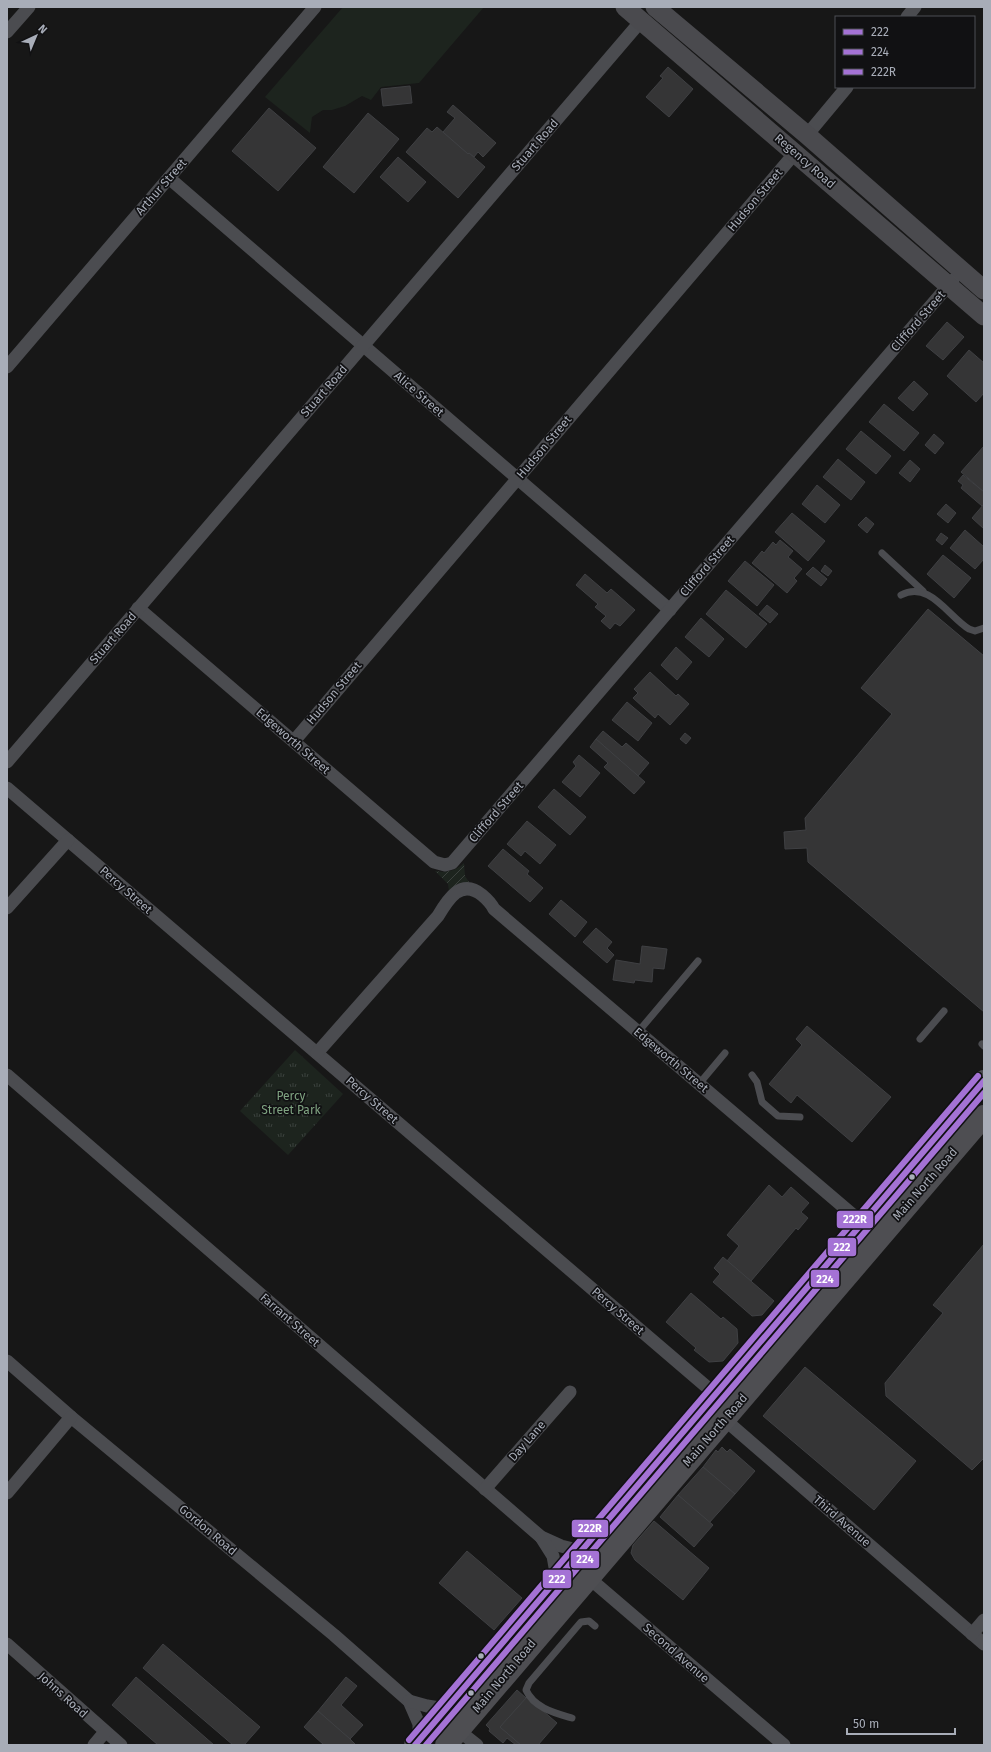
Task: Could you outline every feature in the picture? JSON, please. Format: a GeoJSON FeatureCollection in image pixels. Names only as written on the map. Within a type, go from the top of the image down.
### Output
{"type":"FeatureCollection","features":[{"type":"Feature","properties":{"kind":"highway","name":"Main North Road"},"geometry":{"type":"LineString","coordinates":[[417,1743],[984,1081]]}},
{"type":"Feature","properties":{"kind":"highway","name":"Main North Road"},"geometry":{"type":"LineString","coordinates":[[452,1737],[984,1116]]}},
{"type":"Feature","properties":{"kind":"highway"},"geometry":{"type":"LineString","coordinates":[[452,1737],[467,1684]]}},
{"type":"Feature","properties":{"kind":"main road","name":"Regency Road"},"geometry":{"type":"LineString","coordinates":[[625,7],[984,316]]}},
{"type":"Feature","properties":{"kind":"main road","name":"Regency Road"},"geometry":{"type":"LineString","coordinates":[[655,7],[807,135],[984,290]]}},
{"type":"Feature","properties":{"kind":"street"},"geometry":{"type":"LineString","coordinates":[[7,32],[29,7]]}},
{"type":"Feature","properties":{"kind":"street","name":"Arthur Street"},"geometry":{"type":"LineString","coordinates":[[7,368],[315,7]]}},
{"type":"Feature","properties":{"kind":"street"},"geometry":{"type":"LineString","coordinates":[[908,16],[915,7]]}},
{"type":"Feature","properties":{"kind":"street","name":"Stuart Road"},"geometry":{"type":"LineString","coordinates":[[7,762],[641,21]]}},
{"type":"Feature","properties":{"kind":"street"},"geometry":{"type":"LineString","coordinates":[[807,135],[846,88]]}},
{"type":"Feature","properties":{"kind":"street","name":"Hudson Street"},"geometry":{"type":"LineString","coordinates":[[294,741],[795,153]]}},
{"type":"Feature","properties":{"kind":"street","name":"Alice Street"},"geometry":{"type":"LineString","coordinates":[[169,178],[670,610]]}},
{"type":"Feature","properties":{"kind":"street","name":"Clifford Street"},"geometry":{"type":"LineString","coordinates":[[452,863],[962,270]]}},
{"type":"Feature","properties":{"kind":"street","name":"Edgeworth Street"},"geometry":{"type":"LineString","coordinates":[[138,608],[434,862],[445,864],[452,863]]}},
{"type":"Feature","properties":{"kind":"street","name":"Percy Street"},"geometry":{"type":"LineString","coordinates":[[7,788],[715,1394]]}},
{"type":"Feature","properties":{"kind":"street"},"geometry":{"type":"LineString","coordinates":[[7,908],[68,840]]}},
{"type":"Feature","properties":{"kind":"street","name":"Edgeworth Street"},"geometry":{"type":"LineString","coordinates":[[317,1053],[438,916],[452,896],[461,889],[476,890],[490,902],[494,909],[880,1238]]}},
{"type":"Feature","properties":{"kind":"street","name":"Farrant Street"},"geometry":{"type":"LineString","coordinates":[[7,1076],[541,1537],[561,1546],[581,1551]]}},
{"type":"Feature","properties":{"kind":"street","name":"Gordon Road"},"geometry":{"type":"LineString","coordinates":[[7,1361],[71,1417],[334,1635],[409,1701],[419,1724],[417,1743]]}},
{"type":"Feature","properties":{"kind":"street","name":"Day Lane"},"geometry":{"type":"LineString","coordinates":[[485,1489],[570,1392]]}},
{"type":"Feature","properties":{"kind":"street"},"geometry":{"type":"LineString","coordinates":[[715,1394],[744,1395]]}},
{"type":"Feature","properties":{"kind":"street"},"geometry":{"type":"LineString","coordinates":[[7,1494],[71,1417]]}},
{"type":"Feature","properties":{"kind":"street"},"geometry":{"type":"LineString","coordinates":[[691,1422],[724,1419]]}},
{"type":"Feature","properties":{"kind":"street","name":"Third Avenue"},"geometry":{"type":"LineString","coordinates":[[724,1419],[984,1644]]}},
{"type":"Feature","properties":{"kind":"street"},"geometry":{"type":"LineString","coordinates":[[541,1537],[553,1556],[560,1576]]}},
{"type":"Feature","properties":{"kind":"street","name":"Second Avenue"},"geometry":{"type":"LineString","coordinates":[[560,1576],[589,1578],[784,1745]]}},
{"type":"Feature","properties":{"kind":"street"},"geometry":{"type":"LineString","coordinates":[[972,1634],[984,1620]]}},
{"type":"Feature","properties":{"kind":"street","name":"Johns Road"},"geometry":{"type":"LineString","coordinates":[[7,1644],[121,1745]]}},
{"type":"Feature","properties":{"kind":"street","name":"Gordon Road"},"geometry":{"type":"LineString","coordinates":[[409,1701],[446,1709]]}},
{"type":"Feature","properties":{"kind":"street"},"geometry":{"type":"LineString","coordinates":[[94,1745],[105,1732]]}},
{"type":"Feature","properties":{"kind":"street"},"geometry":{"type":"LineString","coordinates":[[452,1737],[477,1745]]}},
{"type":"Feature","properties":{"kind":"lane"},"geometry":{"type":"LineString","coordinates":[[882,553],[924,592],[934,598],[969,629],[980,631],[984,628]]}},
{"type":"Feature","properties":{"kind":"lane"},"geometry":{"type":"LineString","coordinates":[[901,595],[908,591],[916,590],[924,592]]}},
{"type":"Feature","properties":{"kind":"lane"},"geometry":{"type":"LineString","coordinates":[[638,1032],[698,962]]}},
{"type":"Feature","properties":{"kind":"lane"},"geometry":{"type":"LineString","coordinates":[[920,1039],[944,1011]]}},
{"type":"Feature","properties":{"kind":"lane"},"geometry":{"type":"LineString","coordinates":[[699,1084],[725,1053]]}},
{"type":"Feature","properties":{"kind":"lane"},"geometry":{"type":"LineString","coordinates":[[752,1075],[757,1082],[762,1102],[778,1116],[800,1117]]}},
{"type":"Feature","properties":{"kind":"lane"},"geometry":{"type":"LineString","coordinates":[[572,1718],[554,1713],[540,1706],[530,1697],[526,1690],[529,1683],[581,1622],[589,1621],[596,1626]]}},
{"type":"Feature","properties":{"kind":"green space"},"geometry":{"type":"Polygon","coordinates":[[[343,7],[484,7],[419,83],[381,87],[371,100],[362,96],[345,106],[332,110],[323,110],[312,117],[310,133],[265,97],[343,7]]]}},
{"type":"Feature","properties":{"kind":"green space"},"geometry":{"type":"Polygon","coordinates":[[[464,863],[465,876],[471,885],[449,891],[448,884],[435,871],[451,871],[464,863]]]}},
{"type":"Feature","properties":{"kind":"green space","name":"Percy Street Park"},"geometry":{"type":"Polygon","coordinates":[[[295,1050],[343,1094],[288,1155],[240,1111],[295,1050]]]}},
{"type":"Feature","properties":{"kind":"building"},"geometry":{"type":"Polygon","coordinates":[[[668,67],[693,89],[669,117],[646,97],[663,78],[660,76],[668,67]]]}},
{"type":"Feature","properties":{"kind":"building"},"geometry":{"type":"Polygon","coordinates":[[[410,86],[412,103],[383,106],[381,89],[410,86]]]}},
{"type":"Feature","properties":{"kind":"building"},"geometry":{"type":"Polygon","coordinates":[[[453,105],[496,143],[483,157],[478,152],[474,157],[469,153],[468,154],[443,132],[455,118],[447,112],[453,105]]]}},
{"type":"Feature","properties":{"kind":"building"},"geometry":{"type":"Polygon","coordinates":[[[269,108],[316,148],[278,191],[232,151],[269,108]]]}},
{"type":"Feature","properties":{"kind":"building"},"geometry":{"type":"Polygon","coordinates":[[[368,113],[399,139],[354,193],[323,167],[368,113]]]}},
{"type":"Feature","properties":{"kind":"building"},"geometry":{"type":"Polygon","coordinates":[[[437,127],[485,167],[458,198],[406,152],[427,128],[432,132],[437,127]]]}},
{"type":"Feature","properties":{"kind":"building"},"geometry":{"type":"Polygon","coordinates":[[[398,157],[426,182],[408,202],[380,177],[398,157]]]}},
{"type":"Feature","properties":{"kind":"building"},"geometry":{"type":"Polygon","coordinates":[[[947,322],[964,337],[943,360],[926,346],[947,322]]]}},
{"type":"Feature","properties":{"kind":"building"},"geometry":{"type":"Polygon","coordinates":[[[969,350],[984,363],[984,393],[976,402],[947,376],[969,350]]]}},
{"type":"Feature","properties":{"kind":"building"},"geometry":{"type":"Polygon","coordinates":[[[914,381],[928,394],[913,411],[898,398],[914,381]]]}},
{"type":"Feature","properties":{"kind":"building"},"geometry":{"type":"Polygon","coordinates":[[[884,404],[919,433],[904,451],[869,422],[884,404]]]}},
{"type":"Feature","properties":{"kind":"building"},"geometry":{"type":"Polygon","coordinates":[[[861,431],[891,456],[876,474],[846,449],[861,431]]]}},
{"type":"Feature","properties":{"kind":"building"},"geometry":{"type":"Polygon","coordinates":[[[934,434],[944,443],[935,454],[925,445],[934,434]]]}},
{"type":"Feature","properties":{"kind":"building"},"geometry":{"type":"Polygon","coordinates":[[[984,446],[984,492],[961,472],[984,446]]]}},
{"type":"Feature","properties":{"kind":"building"},"geometry":{"type":"Polygon","coordinates":[[[838,459],[865,482],[851,500],[823,477],[838,459]]]}},
{"type":"Feature","properties":{"kind":"building"},"geometry":{"type":"Polygon","coordinates":[[[910,460],[920,469],[910,482],[899,473],[910,460]]]}},
{"type":"Feature","properties":{"kind":"building"},"geometry":{"type":"Polygon","coordinates":[[[963,475],[984,492],[984,504],[982,506],[961,488],[963,485],[958,481],[963,475]]]}},
{"type":"Feature","properties":{"kind":"building"},"geometry":{"type":"Polygon","coordinates":[[[817,485],[840,505],[825,523],[802,504],[817,485]]]}},
{"type":"Feature","properties":{"kind":"building"},"geometry":{"type":"Polygon","coordinates":[[[946,504],[956,513],[948,523],[937,514],[946,504]]]}},
{"type":"Feature","properties":{"kind":"building"},"geometry":{"type":"Polygon","coordinates":[[[984,504],[984,529],[972,518],[984,504]]]}},
{"type":"Feature","properties":{"kind":"building"},"geometry":{"type":"Polygon","coordinates":[[[792,513],[825,541],[808,561],[775,532],[792,513]]]}},
{"type":"Feature","properties":{"kind":"building"},"geometry":{"type":"Polygon","coordinates":[[[866,517],[874,524],[867,533],[858,525],[866,517]]]}},
{"type":"Feature","properties":{"kind":"building"},"geometry":{"type":"Polygon","coordinates":[[[965,530],[984,547],[984,559],[975,569],[950,548],[965,530]]]}},
{"type":"Feature","properties":{"kind":"building"},"geometry":{"type":"Polygon","coordinates":[[[941,533],[948,538],[942,545],[936,540],[941,533]]]}},
{"type":"Feature","properties":{"kind":"building"},"geometry":{"type":"Polygon","coordinates":[[[780,540],[793,551],[788,557],[802,569],[794,578],[797,581],[787,593],[752,563],[762,551],[764,553],[773,542],[776,545],[780,540]]]}},
{"type":"Feature","properties":{"kind":"building"},"geometry":{"type":"Polygon","coordinates":[[[943,555],[971,578],[954,598],[927,574],[943,555]]]}},
{"type":"Feature","properties":{"kind":"building"},"geometry":{"type":"Polygon","coordinates":[[[745,561],[774,585],[757,606],[728,581],[745,561]]]}},
{"type":"Feature","properties":{"kind":"building"},"geometry":{"type":"Polygon","coordinates":[[[825,565],[832,571],[828,576],[821,571],[825,565]]]}},
{"type":"Feature","properties":{"kind":"building"},"geometry":{"type":"Polygon","coordinates":[[[813,567],[827,579],[821,586],[806,574],[813,567]]]}},
{"type":"Feature","properties":{"kind":"building"},"geometry":{"type":"Polygon","coordinates":[[[585,574],[607,593],[611,589],[635,610],[620,626],[615,623],[610,629],[601,621],[606,616],[595,607],[598,604],[576,585],[585,574]]]}},
{"type":"Feature","properties":{"kind":"building"},"geometry":{"type":"Polygon","coordinates":[[[726,590],[767,624],[746,648],[706,614],[726,590]]]}},
{"type":"Feature","properties":{"kind":"building"},"geometry":{"type":"Polygon","coordinates":[[[767,605],[778,614],[770,623],[759,614],[767,605]]]}},
{"type":"Feature","properties":{"kind":"building"},"geometry":{"type":"Polygon","coordinates":[[[928,609],[984,656],[984,1012],[808,862],[807,848],[785,849],[784,832],[806,830],[805,818],[892,714],[861,688],[928,609]]]}},
{"type":"Feature","properties":{"kind":"building"},"geometry":{"type":"Polygon","coordinates":[[[701,618],[724,639],[709,657],[685,637],[701,618]]]}},
{"type":"Feature","properties":{"kind":"building"},"geometry":{"type":"Polygon","coordinates":[[[676,647],[692,662],[677,680],[661,665],[676,647]]]}},
{"type":"Feature","properties":{"kind":"building"},"geometry":{"type":"Polygon","coordinates":[[[650,672],[676,696],[678,694],[689,704],[670,725],[658,714],[655,718],[633,698],[638,693],[634,689],[650,672]]]}},
{"type":"Feature","properties":{"kind":"building"},"geometry":{"type":"Polygon","coordinates":[[[627,702],[652,723],[638,741],[612,720],[627,702]]]}},
{"type":"Feature","properties":{"kind":"building"},"geometry":{"type":"Polygon","coordinates":[[[603,731],[622,747],[626,743],[649,763],[638,776],[596,739],[603,731]]]}},
{"type":"Feature","properties":{"kind":"building"},"geometry":{"type":"Polygon","coordinates":[[[685,733],[691,738],[686,744],[680,739],[685,733]]]}},
{"type":"Feature","properties":{"kind":"building"},"geometry":{"type":"Polygon","coordinates":[[[596,739],[645,782],[634,794],[604,767],[608,763],[590,747],[596,739]]]}},
{"type":"Feature","properties":{"kind":"building"},"geometry":{"type":"Polygon","coordinates":[[[579,755],[600,773],[580,797],[562,782],[576,766],[573,762],[579,755]]]}},
{"type":"Feature","properties":{"kind":"building"},"geometry":{"type":"Polygon","coordinates":[[[554,789],[586,817],[570,835],[538,807],[554,789]]]}},
{"type":"Feature","properties":{"kind":"building"},"geometry":{"type":"Polygon","coordinates":[[[527,821],[556,845],[540,864],[525,851],[521,856],[507,844],[527,821]]]}},
{"type":"Feature","properties":{"kind":"building"},"geometry":{"type":"Polygon","coordinates":[[[503,849],[529,871],[527,874],[543,888],[530,902],[488,866],[503,849]]]}},
{"type":"Feature","properties":{"kind":"building"},"geometry":{"type":"Polygon","coordinates":[[[561,900],[587,922],[575,937],[549,914],[561,900]]]}},
{"type":"Feature","properties":{"kind":"building"},"geometry":{"type":"Polygon","coordinates":[[[596,928],[612,942],[607,948],[614,955],[607,963],[583,942],[596,928]]]}},
{"type":"Feature","properties":{"kind":"building"},"geometry":{"type":"Polygon","coordinates":[[[642,946],[667,949],[664,969],[653,968],[652,982],[635,980],[634,983],[613,980],[616,960],[640,964],[642,946]]]}},
{"type":"Feature","properties":{"kind":"building"},"geometry":{"type":"Polygon","coordinates":[[[807,1026],[891,1097],[852,1142],[797,1095],[791,1103],[769,1084],[802,1045],[796,1039],[807,1026]]]}},
{"type":"Feature","properties":{"kind":"building"},"geometry":{"type":"Polygon","coordinates":[[[769,1185],[782,1197],[791,1187],[809,1203],[801,1212],[808,1218],[798,1230],[796,1228],[751,1281],[727,1261],[739,1246],[727,1235],[769,1185]]]}},
{"type":"Feature","properties":{"kind":"building"},"geometry":{"type":"Polygon","coordinates":[[[984,1244],[984,1458],[972,1470],[886,1396],[885,1383],[943,1313],[933,1305],[984,1244]]]}},
{"type":"Feature","properties":{"kind":"building"},"geometry":{"type":"Polygon","coordinates":[[[723,1257],[774,1301],[762,1315],[752,1316],[713,1282],[720,1274],[714,1268],[723,1257]]]}},
{"type":"Feature","properties":{"kind":"building"},"geometry":{"type":"Polygon","coordinates":[[[691,1293],[721,1319],[723,1317],[737,1329],[738,1343],[723,1361],[709,1362],[694,1350],[696,1348],[666,1322],[691,1293]]]}},
{"type":"Feature","properties":{"kind":"building"},"geometry":{"type":"Polygon","coordinates":[[[805,1367],[916,1461],[874,1510],[763,1416],[805,1367]]]}},
{"type":"Feature","properties":{"kind":"building"},"geometry":{"type":"Polygon","coordinates":[[[722,1447],[727,1452],[730,1449],[755,1471],[735,1494],[703,1467],[716,1450],[718,1452],[722,1447]]]}},
{"type":"Feature","properties":{"kind":"building"},"geometry":{"type":"Polygon","coordinates":[[[703,1467],[735,1494],[709,1523],[678,1495],[703,1467]]]}},
{"type":"Feature","properties":{"kind":"building"},"geometry":{"type":"Polygon","coordinates":[[[678,1495],[713,1525],[694,1547],[660,1517],[678,1495]]]}},
{"type":"Feature","properties":{"kind":"building"},"geometry":{"type":"Polygon","coordinates":[[[654,1521],[709,1568],[683,1600],[635,1560],[631,1553],[633,1545],[654,1521]]]}},
{"type":"Feature","properties":{"kind":"building"},"geometry":{"type":"Polygon","coordinates":[[[467,1551],[522,1598],[494,1630],[439,1583],[467,1551]]]}},
{"type":"Feature","properties":{"kind":"building"},"geometry":{"type":"Polygon","coordinates":[[[163,1644],[260,1727],[244,1745],[233,1745],[143,1668],[163,1644]]]}},
{"type":"Feature","properties":{"kind":"building"},"geometry":{"type":"Polygon","coordinates":[[[136,1677],[214,1745],[158,1745],[112,1705],[136,1677]]]}},
{"type":"Feature","properties":{"kind":"building"},"geometry":{"type":"Polygon","coordinates":[[[346,1677],[357,1686],[341,1705],[363,1725],[350,1739],[318,1711],[346,1677]]]}},
{"type":"Feature","properties":{"kind":"building"},"geometry":{"type":"Polygon","coordinates":[[[517,1690],[526,1698],[500,1727],[521,1745],[516,1745],[507,1738],[503,1743],[489,1731],[490,1729],[486,1725],[517,1690]]]}},
{"type":"Feature","properties":{"kind":"building"},"geometry":{"type":"Polygon","coordinates":[[[527,1697],[557,1723],[538,1745],[521,1745],[500,1727],[527,1697]]]}},
{"type":"Feature","properties":{"kind":"building"},"geometry":{"type":"Polygon","coordinates":[[[318,1711],[356,1745],[324,1745],[304,1727],[318,1711]]]}},
{"type":"Feature","properties":{"kind":"transit line","name":"222R"},"geometry":{"type":"LineString","coordinates":[[409,1740],[978,1076]]}},
{"type":"Feature","properties":{"kind":"transit line","name":"222"},"geometry":{"type":"LineString","coordinates":[[415,1745],[984,1081]]}},
{"type":"Feature","properties":{"kind":"transit line","name":"224"},"geometry":{"type":"LineString","coordinates":[[426,1745],[984,1093]]}}]}
